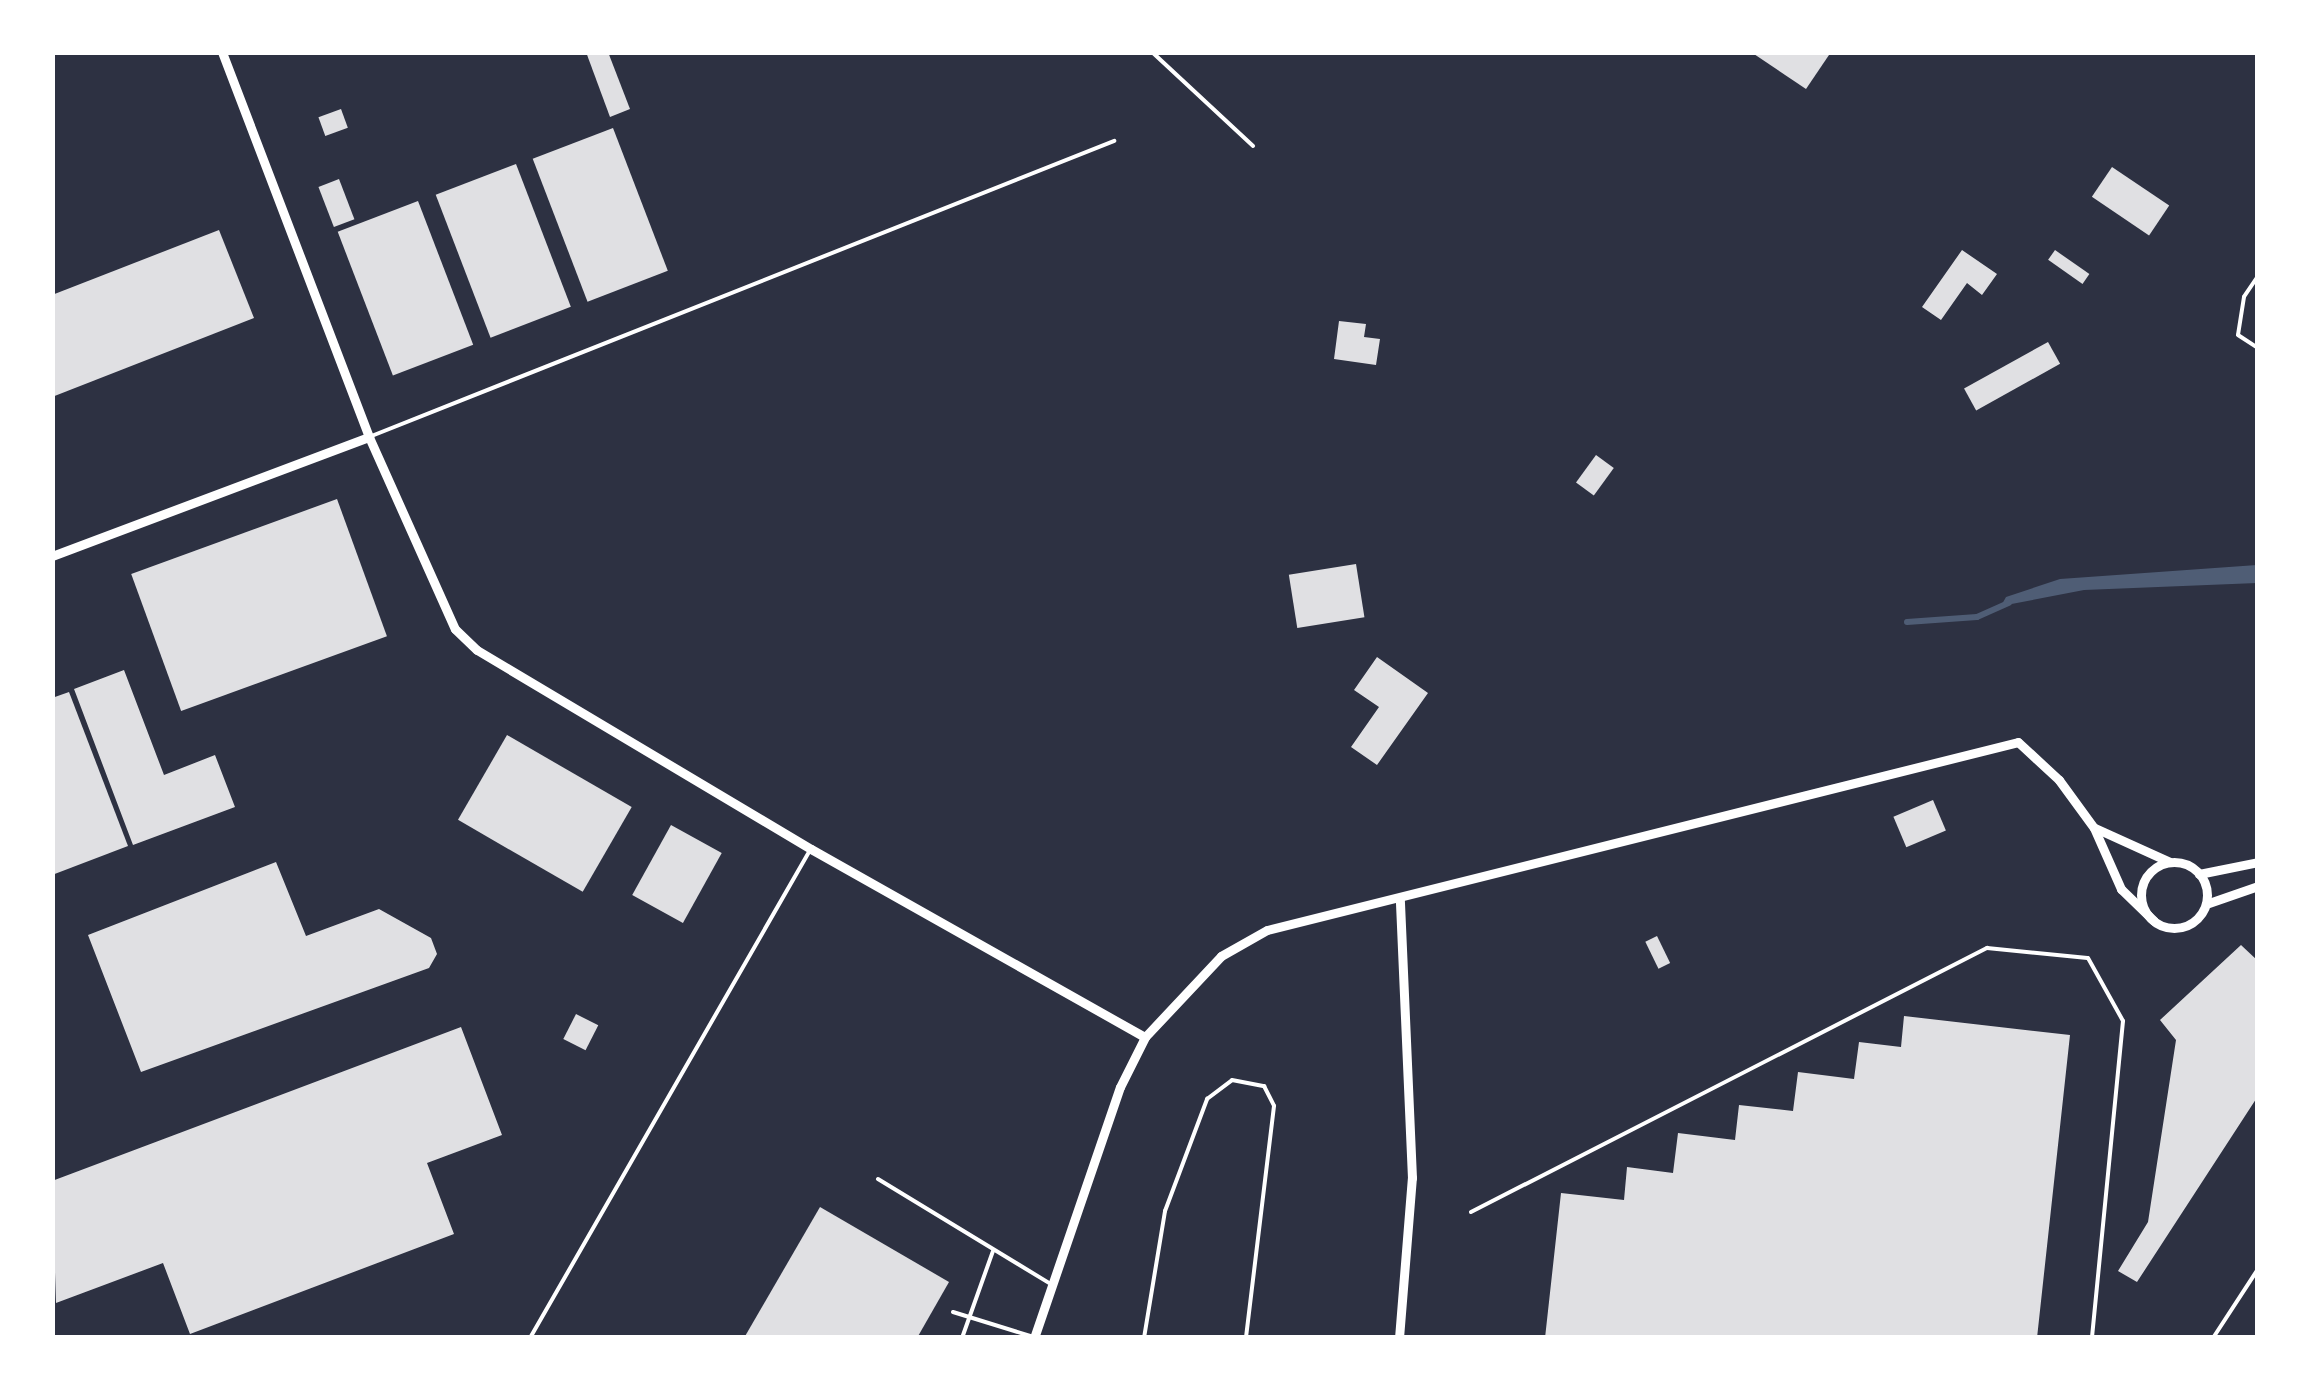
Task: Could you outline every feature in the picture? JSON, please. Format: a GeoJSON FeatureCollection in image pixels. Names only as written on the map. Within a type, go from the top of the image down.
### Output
{"type":"FeatureCollection","features":[{"type":"Feature","properties":{"kind":"street"},"geometry":{"type":"LineString","coordinates":[[222,52],[369,436],[439,602],[477,650],[810,849],[1145,1037]]}},
{"type":"Feature","properties":{"kind":"street"},"geometry":{"type":"LineString","coordinates":[[52,556],[369,436]]}},
{"type":"Feature","properties":{"kind":"street"},"geometry":{"type":"LineString","coordinates":[[1034,1337],[1049,1283],[1120,1087],[1145,1037],[1221,956],[1267,930],[2018,742],[2059,780],[2094,828],[2121,889],[2154,920],[2184,926],[2206,904],[2258,886]]}},
{"type":"Feature","properties":{"kind":"street"},"geometry":{"type":"LineString","coordinates":[[2094,828],[2199,874],[2258,862]]}},
{"type":"Feature","properties":{"kind":"street"},"geometry":{"type":"LineString","coordinates":[[2154,920],[2143,905],[2142,886],[2153,870],[2170,862]]}},
{"type":"Feature","properties":{"kind":"street"},"geometry":{"type":"LineString","coordinates":[[2199,874],[2206,904]]}},
{"type":"Feature","properties":{"kind":"street"},"geometry":{"type":"LineString","coordinates":[[1399,1338],[1412,1178],[1400,898]]}},
{"type":"Feature","properties":{"kind":"lane"},"geometry":{"type":"LineString","coordinates":[[1152,52],[1254,146]]}},
{"type":"Feature","properties":{"kind":"lane"},"geometry":{"type":"LineString","coordinates":[[369,436],[1114,140]]}},
{"type":"Feature","properties":{"kind":"lane"},"geometry":{"type":"LineString","coordinates":[[2258,276],[2244,297],[2238,335],[2258,348]]}},
{"type":"Feature","properties":{"kind":"lane"},"geometry":{"type":"LineString","coordinates":[[530,1338],[810,849]]}},
{"type":"Feature","properties":{"kind":"lane"},"geometry":{"type":"LineString","coordinates":[[1472,1212],[1987,948],[2088,958],[2123,1021],[2092,1338]]}},
{"type":"Feature","properties":{"kind":"lane"},"geometry":{"type":"LineString","coordinates":[[1144,1338],[1164,1211],[1206,1099],[1232,1080],[1264,1086],[1274,1106],[1246,1338]]}},
{"type":"Feature","properties":{"kind":"lane"},"geometry":{"type":"LineString","coordinates":[[878,1180],[1049,1283]]}},
{"type":"Feature","properties":{"kind":"lane"},"geometry":{"type":"LineString","coordinates":[[962,1338],[994,1251]]}},
{"type":"Feature","properties":{"kind":"lane"},"geometry":{"type":"LineString","coordinates":[[2213,1338],[2258,1269]]}},
{"type":"Feature","properties":{"kind":"lane"},"geometry":{"type":"LineString","coordinates":[[952,1312],[1034,1337]]}},
{"type":"Feature","properties":{"kind":"water"},"geometry":{"type":"Polygon","coordinates":[[[2257,565],[2257,583],[2084,590],[2001,606],[2006,597],[2060,579],[2257,565]]]}},
{"type":"Feature","properties":{"kind":"building"},"geometry":{"type":"Polygon","coordinates":[[[586,52],[608,52],[630,109],[610,117],[586,52]]]}},
{"type":"Feature","properties":{"kind":"building"},"geometry":{"type":"Polygon","coordinates":[[[1751,52],[1831,52],[1806,89],[1751,52]]]}},
{"type":"Feature","properties":{"kind":"building"},"geometry":{"type":"Polygon","coordinates":[[[341,109],[348,128],[325,136],[318,117],[341,109]]]}},
{"type":"Feature","properties":{"kind":"building"},"geometry":{"type":"Polygon","coordinates":[[[613,128],[668,271],[588,302],[533,159],[613,128]]]}},
{"type":"Feature","properties":{"kind":"building"},"geometry":{"type":"Polygon","coordinates":[[[516,164],[571,307],[491,338],[436,195],[516,164]]]}},
{"type":"Feature","properties":{"kind":"building"},"geometry":{"type":"Polygon","coordinates":[[[2112,167],[2169,206],[2149,235],[2092,197],[2112,167]]]}},
{"type":"Feature","properties":{"kind":"building"},"geometry":{"type":"Polygon","coordinates":[[[339,179],[354,219],[334,227],[318,187],[339,179]]]}},
{"type":"Feature","properties":{"kind":"building"},"geometry":{"type":"Polygon","coordinates":[[[418,201],[473,345],[393,376],[338,232],[418,201]]]}},
{"type":"Feature","properties":{"kind":"building"},"geometry":{"type":"Polygon","coordinates":[[[219,230],[254,318],[52,397],[52,295],[219,230]]]}},
{"type":"Feature","properties":{"kind":"building"},"geometry":{"type":"Polygon","coordinates":[[[1962,250],[1997,274],[1982,295],[1967,283],[1941,320],[1922,307],[1962,250]]]}},
{"type":"Feature","properties":{"kind":"building"},"geometry":{"type":"Polygon","coordinates":[[[2055,250],[2089,274],[2083,284],[2048,260],[2055,250]]]}},
{"type":"Feature","properties":{"kind":"building"},"geometry":{"type":"Polygon","coordinates":[[[1339,321],[1366,324],[1364,337],[1380,339],[1376,365],[1334,359],[1339,321]]]}},
{"type":"Feature","properties":{"kind":"building"},"geometry":{"type":"Polygon","coordinates":[[[2048,342],[2060,364],[1976,410],[1964,389],[2048,342]]]}},
{"type":"Feature","properties":{"kind":"building"},"geometry":{"type":"Polygon","coordinates":[[[1596,455],[1614,468],[1594,495],[1576,483],[1596,455]]]}},
{"type":"Feature","properties":{"kind":"building"},"geometry":{"type":"Polygon","coordinates":[[[337,499],[387,636],[181,711],[131,574],[337,499]]]}},
{"type":"Feature","properties":{"kind":"building"},"geometry":{"type":"Polygon","coordinates":[[[1356,564],[1364,617],[1297,628],[1289,575],[1356,564]]]}},
{"type":"Feature","properties":{"kind":"building"},"geometry":{"type":"Polygon","coordinates":[[[1377,657],[1428,693],[1377,765],[1351,747],[1379,707],[1354,690],[1377,657]]]}},
{"type":"Feature","properties":{"kind":"building"},"geometry":{"type":"Polygon","coordinates":[[[124,670],[164,775],[215,755],[235,807],[133,845],[74,689],[124,670]]]}},
{"type":"Feature","properties":{"kind":"building"},"geometry":{"type":"Polygon","coordinates":[[[69,692],[128,846],[52,875],[52,698],[69,692]]]}},
{"type":"Feature","properties":{"kind":"building"},"geometry":{"type":"Polygon","coordinates":[[[507,735],[632,807],[583,892],[458,820],[507,735]]]}},
{"type":"Feature","properties":{"kind":"building"},"geometry":{"type":"Polygon","coordinates":[[[1933,800],[1946,830],[1906,847],[1893,817],[1933,800]]]}},
{"type":"Feature","properties":{"kind":"building"},"geometry":{"type":"Polygon","coordinates":[[[671,825],[722,853],[683,923],[632,895],[671,825]]]}},
{"type":"Feature","properties":{"kind":"building"},"geometry":{"type":"Polygon","coordinates":[[[276,862],[306,936],[379,909],[431,938],[437,954],[429,968],[141,1072],[88,935],[276,862]]]}},
{"type":"Feature","properties":{"kind":"building"},"geometry":{"type":"Polygon","coordinates":[[[1657,936],[1670,963],[1658,969],[1645,942],[1657,936]]]}},
{"type":"Feature","properties":{"kind":"building"},"geometry":{"type":"Polygon","coordinates":[[[2241,945],[2258,961],[2258,1096],[2137,1282],[2118,1271],[2148,1222],[2176,1040],[2160,1020],[2241,945]]]}},
{"type":"Feature","properties":{"kind":"building"},"geometry":{"type":"Polygon","coordinates":[[[576,1014],[598,1025],[586,1050],[563,1039],[576,1014]]]}},
{"type":"Feature","properties":{"kind":"building"},"geometry":{"type":"Polygon","coordinates":[[[1904,1016],[2070,1035],[2037,1338],[1545,1338],[1561,1193],[1624,1200],[1627,1167],[1673,1173],[1678,1133],[1735,1140],[1739,1105],[1793,1111],[1798,1072],[1854,1079],[1859,1042],[1901,1047],[1904,1016]]]}},
{"type":"Feature","properties":{"kind":"building"},"geometry":{"type":"Polygon","coordinates":[[[461,1027],[502,1135],[427,1163],[454,1234],[190,1334],[163,1263],[56,1303],[52,1181],[461,1027]]]}},
{"type":"Feature","properties":{"kind":"building"},"geometry":{"type":"Polygon","coordinates":[[[820,1207],[949,1282],[917,1338],[744,1338],[820,1207]]]}},
{"type":"Feature","properties":{"kind":"waterway"},"geometry":{"type":"LineString","coordinates":[[1907,622],[1977,617],[2009,603]]}}]}
